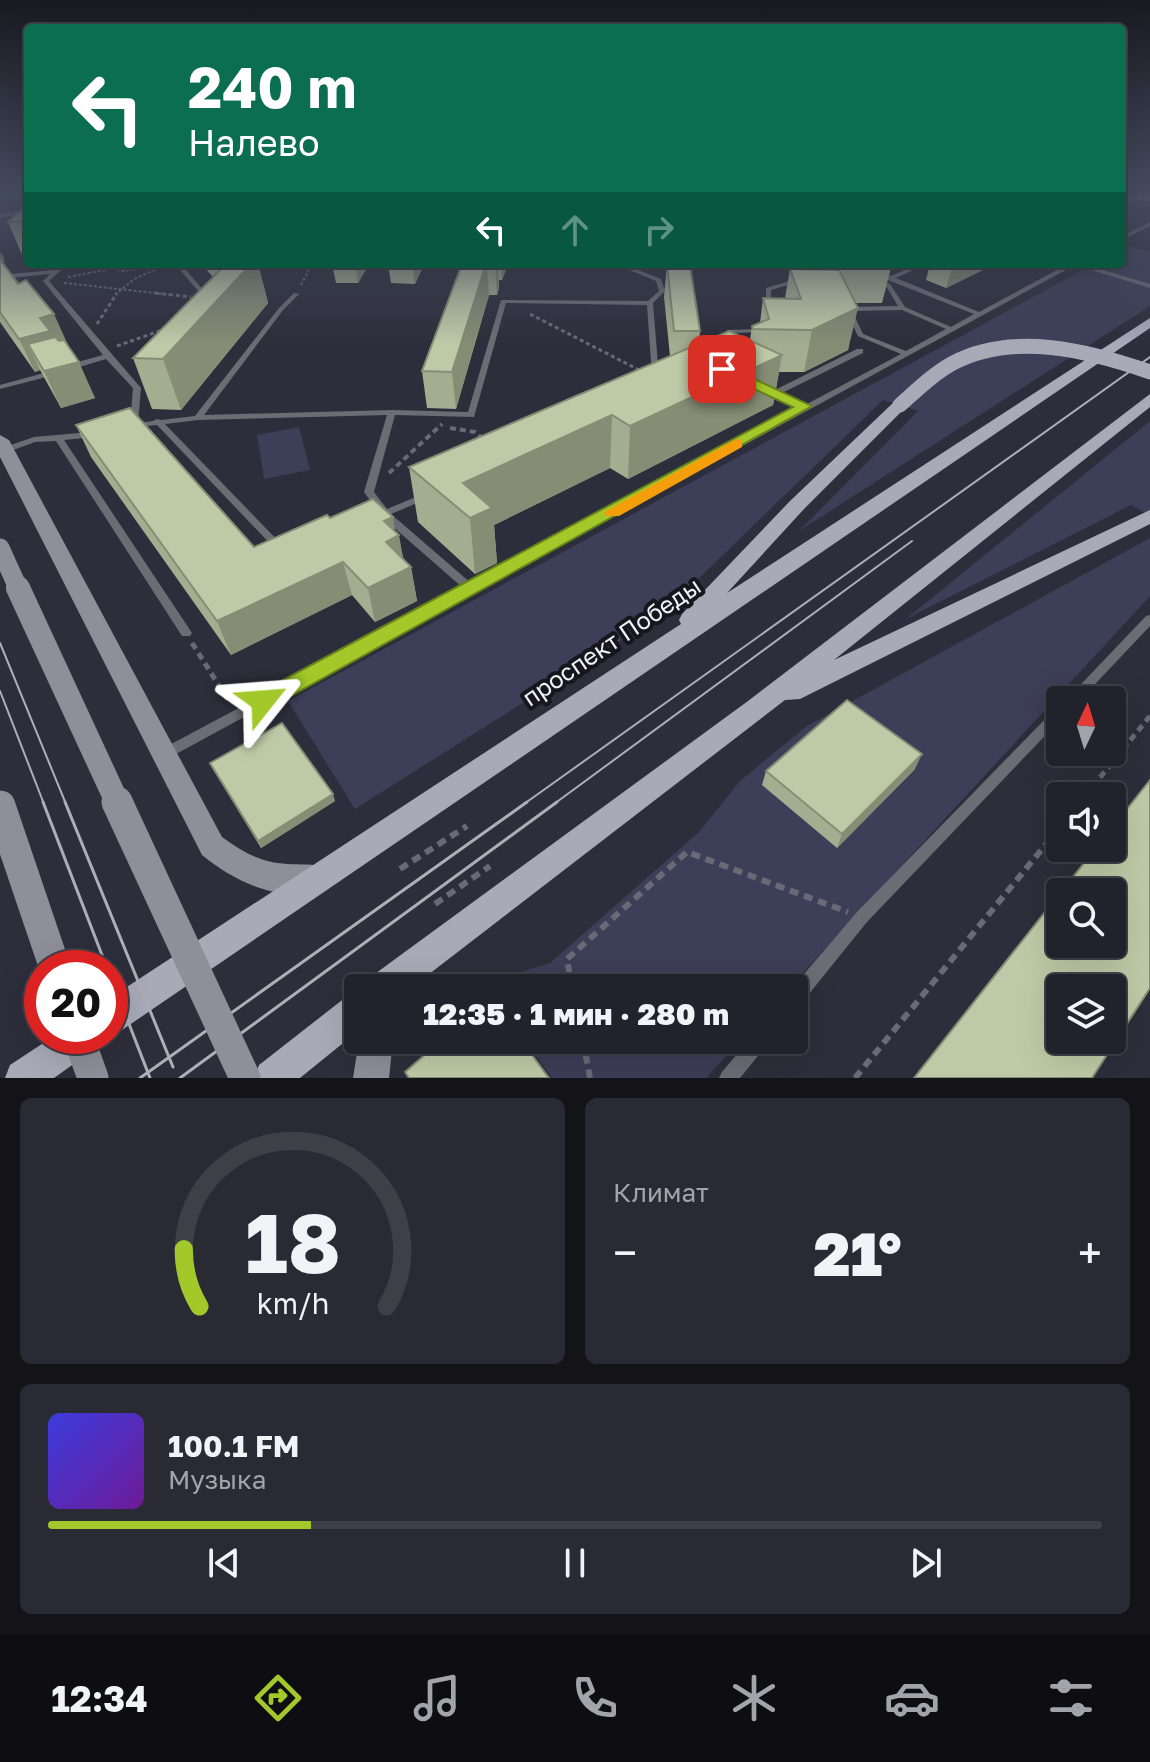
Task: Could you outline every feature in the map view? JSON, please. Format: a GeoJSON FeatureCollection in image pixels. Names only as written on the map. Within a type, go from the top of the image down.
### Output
{"type":"FeatureCollection","features":[{"type":"Feature","properties":{"kind":"main road","name":"проспект Победы"},"geometry":{"type":"LineString","coordinates":[[128,1006],[1150,322]]}},
{"type":"Feature","properties":{"kind":"main road"},"geometry":{"type":"LineString","coordinates":[[667,645],[797,505],[931,377],[960,360],[989,351],[1046,349],[1078,353],[1150,372]]}},
{"type":"Feature","properties":{"kind":"main road"},"geometry":{"type":"LineString","coordinates":[[401,974],[757,708],[1150,399]]}},
{"type":"Feature","properties":{"kind":"main road"},"geometry":{"type":"LineString","coordinates":[[3,445],[212,846],[233,863],[257,876],[286,880],[315,878]]}},
{"type":"Feature","properties":{"kind":"main road"},"geometry":{"type":"LineString","coordinates":[[757,708],[976,604],[1150,516]]}},
{"type":"Feature","properties":{"kind":"main road"},"geometry":{"type":"LineString","coordinates":[[0,548],[245,1078]]}},
{"type":"Feature","properties":{"kind":"main road"},"geometry":{"type":"LineString","coordinates":[[0,806],[49,950]]}},
{"type":"Feature","properties":{"kind":"main road"},"geometry":{"type":"LineString","coordinates":[[411,974],[421,958]]}},
{"type":"Feature","properties":{"kind":"main road"},"geometry":{"type":"LineString","coordinates":[[272,1078],[344,1020]]}},
{"type":"Feature","properties":{"kind":"main road"},"geometry":{"type":"LineString","coordinates":[[23,1078],[56,1054]]}},
{"type":"Feature","properties":{"kind":"main road"},"geometry":{"type":"LineString","coordinates":[[86,1054],[93,1078]]}},
{"type":"Feature","properties":{"kind":"main road"},"geometry":{"type":"LineString","coordinates":[[371,1078],[374,1054]]}},
{"type":"Feature","properties":{"kind":"lane"},"geometry":{"type":"LineString","coordinates":[[60,268],[46,281],[137,388],[134,425]]}},
{"type":"Feature","properties":{"kind":"lane"},"geometry":{"type":"LineString","coordinates":[[181,268],[208,299]]}},
{"type":"Feature","properties":{"kind":"lane"},"geometry":{"type":"LineString","coordinates":[[119,428],[198,418],[392,412],[471,415],[503,301],[650,303],[662,291],[659,280],[628,268]]}},
{"type":"Feature","properties":{"kind":"lane"},"geometry":{"type":"LineString","coordinates":[[863,268],[979,314]]}},
{"type":"Feature","properties":{"kind":"lane"},"geometry":{"type":"LineString","coordinates":[[890,279],[914,268]]}},
{"type":"Feature","properties":{"kind":"lane"},"geometry":{"type":"LineString","coordinates":[[165,754],[804,406],[1067,268]]}},
{"type":"Feature","properties":{"kind":"lane"},"geometry":{"type":"LineString","coordinates":[[1089,268],[1150,286]]}},
{"type":"Feature","properties":{"kind":"lane"},"geometry":{"type":"LineString","coordinates":[[0,277],[56,272]]}},
{"type":"Feature","properties":{"kind":"lane"},"geometry":{"type":"LineString","coordinates":[[735,356],[729,331],[768,331],[768,289],[808,277]]}},
{"type":"Feature","properties":{"kind":"lane"},"geometry":{"type":"LineString","coordinates":[[863,278],[888,285],[903,308]]}},
{"type":"Feature","properties":{"kind":"lane"},"geometry":{"type":"LineString","coordinates":[[198,418],[281,309],[296,294]]}},
{"type":"Feature","properties":{"kind":"lane"},"geometry":{"type":"LineString","coordinates":[[650,303],[656,378],[669,379]]}},
{"type":"Feature","properties":{"kind":"lane"},"geometry":{"type":"LineString","coordinates":[[905,353],[860,335],[848,309],[903,308],[951,329]]}},
{"type":"Feature","properties":{"kind":"lane"},"geometry":{"type":"LineString","coordinates":[[776,393],[860,351]]}},
{"type":"Feature","properties":{"kind":"lane"},"geometry":{"type":"LineString","coordinates":[[0,387],[106,354]]}},
{"type":"Feature","properties":{"kind":"lane"},"geometry":{"type":"LineString","coordinates":[[752,383],[804,406]]}},
{"type":"Feature","properties":{"kind":"lane"},"geometry":{"type":"LineString","coordinates":[[392,412],[369,492],[385,514],[471,589]]}},
{"type":"Feature","properties":{"kind":"lane"},"geometry":{"type":"LineString","coordinates":[[157,421],[288,555]]}},
{"type":"Feature","properties":{"kind":"lane"},"geometry":{"type":"LineString","coordinates":[[3,445],[104,432]]}},
{"type":"Feature","properties":{"kind":"lane"},"geometry":{"type":"LineString","coordinates":[[58,437],[186,633]]}},
{"type":"Feature","properties":{"kind":"lane"},"geometry":{"type":"LineString","coordinates":[[371,520],[440,490]]}},
{"type":"Feature","properties":{"kind":"lane"},"geometry":{"type":"LineString","coordinates":[[1085,686],[1150,619]]}},
{"type":"Feature","properties":{"kind":"lane"},"geometry":{"type":"LineString","coordinates":[[808,982],[862,917],[1046,726]]}},
{"type":"Feature","properties":{"kind":"lane"},"geometry":{"type":"LineString","coordinates":[[728,1078],[748,1054]]}},
{"type":"Feature","properties":{"kind":"path"},"geometry":{"type":"LineString","coordinates":[[46,281],[115,268],[121,271],[153,268]]}},
{"type":"Feature","properties":{"kind":"path"},"geometry":{"type":"LineString","coordinates":[[93,338],[100,311],[141,273],[153,268]]}},
{"type":"Feature","properties":{"kind":"path"},"geometry":{"type":"LineString","coordinates":[[296,294],[310,268]]}},
{"type":"Feature","properties":{"kind":"path"},"geometry":{"type":"LineString","coordinates":[[46,281],[208,299]]}},
{"type":"Feature","properties":{"kind":"path"},"geometry":{"type":"LineString","coordinates":[[503,301],[656,378]]}},
{"type":"Feature","properties":{"kind":"path"},"geometry":{"type":"LineString","coordinates":[[106,354],[177,324]]}},
{"type":"Feature","properties":{"kind":"path"},"geometry":{"type":"LineString","coordinates":[[369,492],[452,414]]}},
{"type":"Feature","properties":{"kind":"path"},"geometry":{"type":"LineString","coordinates":[[440,426],[475,432],[486,442]]}},
{"type":"Feature","properties":{"kind":"path"},"geometry":{"type":"LineString","coordinates":[[186,633],[256,746]]}},
{"type":"Feature","properties":{"kind":"path"},"geometry":{"type":"LineString","coordinates":[[1096,782],[1150,716]]}},
{"type":"Feature","properties":{"kind":"path"},"geometry":{"type":"LineString","coordinates":[[400,869],[467,826]]}},
{"type":"Feature","properties":{"kind":"path"},"geometry":{"type":"LineString","coordinates":[[855,1078],[1046,844]]}},
{"type":"Feature","properties":{"kind":"path"},"geometry":{"type":"LineString","coordinates":[[570,974],[567,959],[687,852],[862,917]]}},
{"type":"Feature","properties":{"kind":"path"},"geometry":{"type":"LineString","coordinates":[[435,904],[490,866]]}},
{"type":"Feature","properties":{"kind":"path"},"geometry":{"type":"LineString","coordinates":[[586,1054],[590,1078]]}},
{"type":"Feature","properties":{"kind":"shaded area"},"geometry":{"type":"Polygon","coordinates":[[[1126,247],[1150,252],[1150,306],[799,531],[918,411],[883,400],[660,616],[355,809],[288,701],[1087,268],[1126,268],[1126,247]]]}},
{"type":"Feature","properties":{"kind":"shaded area"},"geometry":{"type":"Polygon","coordinates":[[[1150,421],[1150,516],[1131,505],[906,619],[1150,421]]]}},
{"type":"Feature","properties":{"kind":"shaded area"},"geometry":{"type":"Polygon","coordinates":[[[299,427],[310,470],[264,479],[257,435],[299,427]]]}},
{"type":"Feature","properties":{"kind":"shaded area"},"geometry":{"type":"Polygon","coordinates":[[[1150,538],[1150,596],[1067,686],[1046,686],[1046,709],[802,974],[515,974],[550,963],[699,832],[741,780],[807,726],[1150,538]]]}},
{"type":"Feature","properties":{"kind":"shaded area"},"geometry":{"type":"Polygon","coordinates":[[[534,1054],[728,1054],[706,1078],[552,1078],[534,1054]]]}},
{"type":"Feature","properties":{"kind":"building"},"geometry":{"type":"Polygon","coordinates":[[[0,259],[18,284],[26,280],[54,314],[40,318],[50,331],[19,339],[0,312],[0,259]]]}},
{"type":"Feature","properties":{"kind":"building"},"geometry":{"type":"Polygon","coordinates":[[[222,268],[247,268],[163,359],[133,358],[222,268]]]}},
{"type":"Feature","properties":{"kind":"building"},"geometry":{"type":"Polygon","coordinates":[[[461,268],[485,268],[452,372],[422,371],[461,268]]]}},
{"type":"Feature","properties":{"kind":"building"},"geometry":{"type":"Polygon","coordinates":[[[667,268],[690,268],[700,331],[674,331],[667,268]]]}},
{"type":"Feature","properties":{"kind":"building"},"geometry":{"type":"Polygon","coordinates":[[[790,269],[839,270],[858,308],[812,330],[753,329],[752,326],[769,319],[763,298],[801,299],[790,269]]]}},
{"type":"Feature","properties":{"kind":"building"},"geometry":{"type":"Polygon","coordinates":[[[729,331],[782,355],[630,426],[612,415],[463,483],[492,508],[470,518],[409,467],[729,331]]]}},
{"type":"Feature","properties":{"kind":"building"},"geometry":{"type":"Polygon","coordinates":[[[55,337],[59,341],[64,340],[79,362],[44,371],[28,344],[55,337]]]}},
{"type":"Feature","properties":{"kind":"building"},"geometry":{"type":"Polygon","coordinates":[[[130,408],[254,547],[373,499],[393,517],[384,521],[399,535],[386,542],[411,567],[368,588],[343,562],[217,621],[76,425],[130,408]]]}},
{"type":"Feature","properties":{"kind":"building"},"geometry":{"type":"Polygon","coordinates":[[[847,700],[922,754],[842,834],[766,771],[847,700]]]}},
{"type":"Feature","properties":{"kind":"building"},"geometry":{"type":"Polygon","coordinates":[[[282,723],[333,794],[258,841],[210,763],[282,723]]]}},
{"type":"Feature","properties":{"kind":"building"},"geometry":{"type":"Polygon","coordinates":[[[1150,780],[1150,988],[1126,1025],[1126,974],[1046,974],[1046,1054],[1107,1054],[1092,1078],[914,1078],[1046,911],[1046,958],[1126,958],[1126,878],[1072,878],[1085,862],[1126,862],[1126,810],[1150,780]]]}},
{"type":"Feature","properties":{"kind":"building"},"geometry":{"type":"Polygon","coordinates":[[[426,1054],[531,1054],[549,1078],[409,1078],[405,1072],[426,1054]]]}},
{"type":"Feature","properties":{"kind":"tram line"},"geometry":{"type":"LineString","coordinates":[[524,804],[1150,357]]}},
{"type":"Feature","properties":{"kind":"tram line"},"geometry":{"type":"LineString","coordinates":[[554,804],[912,541]]}},
{"type":"Feature","properties":{"kind":"tram line"},"geometry":{"type":"LineString","coordinates":[[0,643],[66,804]]}},
{"type":"Feature","properties":{"kind":"tram line"},"geometry":{"type":"LineString","coordinates":[[0,691],[44,804]]}},
{"type":"Feature","properties":{"kind":"tram line"},"geometry":{"type":"LineString","coordinates":[[43,802],[100,950]]}},
{"type":"Feature","properties":{"kind":"tram line"},"geometry":{"type":"LineString","coordinates":[[65,802],[169,1057]]}},
{"type":"Feature","properties":{"kind":"tram line"},"geometry":{"type":"LineString","coordinates":[[169,1057],[527,802]]}},
{"type":"Feature","properties":{"kind":"tram line"},"geometry":{"type":"LineString","coordinates":[[180,1078],[557,802]]}},
{"type":"Feature","properties":{"kind":"tram line"},"geometry":{"type":"LineString","coordinates":[[128,1021],[148,1072]]}},
{"type":"Feature","properties":{"kind":"tram line"},"geometry":{"type":"LineString","coordinates":[[148,1072],[169,1057]]}},
{"type":"Feature","properties":{"kind":"tram line"},"geometry":{"type":"LineString","coordinates":[[169,1057],[173,1067]]}},
{"type":"Feature","properties":{"kind":"tram line"},"geometry":{"type":"LineString","coordinates":[[140,1078],[148,1072]]}},
{"type":"Feature","properties":{"kind":"tram line"},"geometry":{"type":"LineString","coordinates":[[148,1072],[150,1078]]}},
{"type":"Feature","properties":{"kind":"slow traffic"},"geometry":{"type":"LineString","coordinates":[[613,512],[736,444]]}},
{"type":"Feature","properties":{"kind":"route"},"geometry":{"type":"LineString","coordinates":[[263,701],[804,406],[722,369]]}}]}
